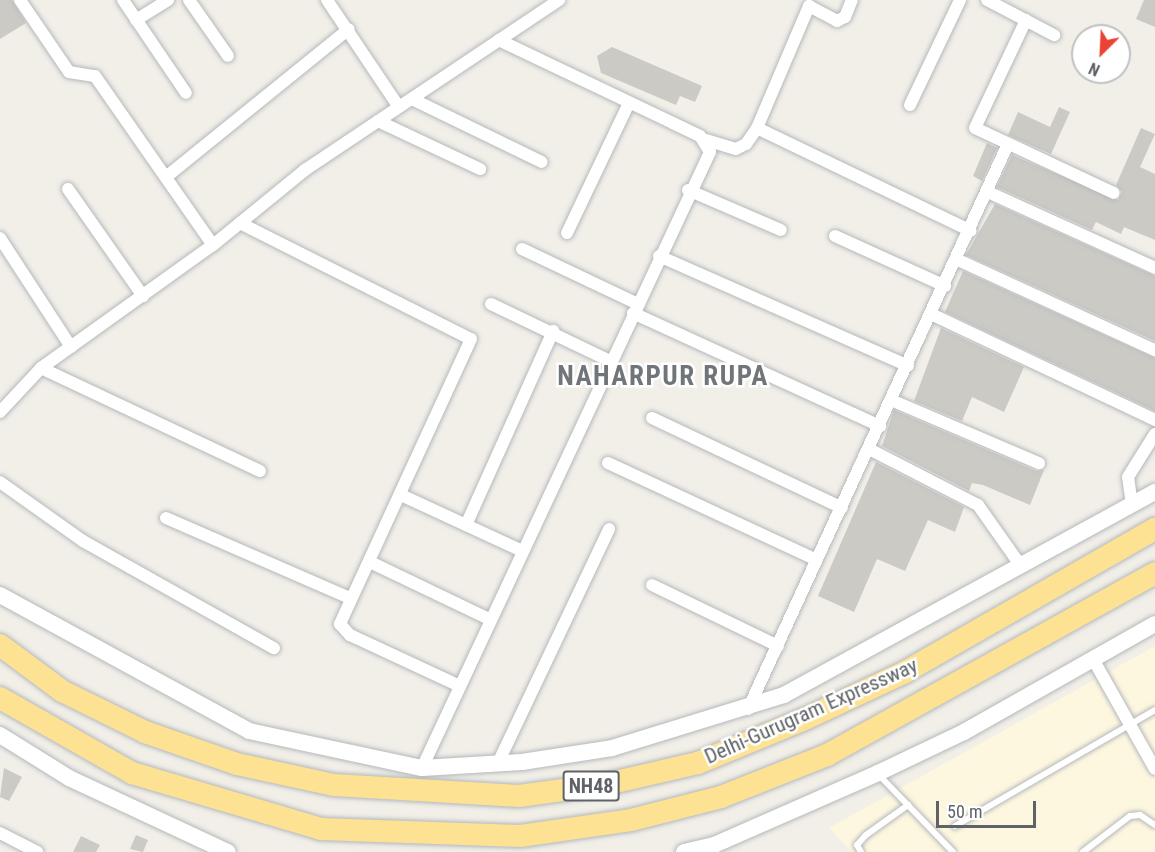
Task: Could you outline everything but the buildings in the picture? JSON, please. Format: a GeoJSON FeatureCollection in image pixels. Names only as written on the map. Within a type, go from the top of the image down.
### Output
{"type":"FeatureCollection","features":[{"type":"Feature","properties":{"kind":"highway","name":"Delhi-Gurugram Expressway"},"geometry":{"type":"LineString","coordinates":[[0,645],[62,691],[145,732],[237,764],[334,785],[519,796],[607,784],[698,763],[807,718],[905,672],[1155,529]]}},
{"type":"Feature","properties":{"kind":"highway","name":"Delhi-Gurugram Expressway"},"geometry":{"type":"LineString","coordinates":[[0,698],[132,773],[321,829],[520,836],[630,820],[721,797],[827,755],[1155,573]]}},
{"type":"Feature","properties":{"kind":"main road"},"geometry":{"type":"LineString","coordinates":[[0,595],[249,731],[422,768],[498,763],[612,748],[748,710],[784,695],[1155,492]]}},
{"type":"Feature","properties":{"kind":"main road"},"geometry":{"type":"LineString","coordinates":[[684,852],[714,845],[878,773],[964,732],[1155,624]]}},
{"type":"Feature","properties":{"kind":"main road"},"geometry":{"type":"LineString","coordinates":[[0,735],[69,778],[228,852]]}},
{"type":"Feature","properties":{"kind":"street"},"geometry":{"type":"LineString","coordinates":[[20,0],[69,72],[95,76],[213,245]]}},
{"type":"Feature","properties":{"kind":"street"},"geometry":{"type":"LineString","coordinates":[[123,0],[186,93]]}},
{"type":"Feature","properties":{"kind":"street"},"geometry":{"type":"LineString","coordinates":[[136,20],[168,0]]}},
{"type":"Feature","properties":{"kind":"street"},"geometry":{"type":"LineString","coordinates":[[189,0],[228,56]]}},
{"type":"Feature","properties":{"kind":"street"},"geometry":{"type":"LineString","coordinates":[[327,0],[349,29],[399,107]]}},
{"type":"Feature","properties":{"kind":"street"},"geometry":{"type":"LineString","coordinates":[[0,412],[41,368],[213,245],[305,170],[559,0]]}},
{"type":"Feature","properties":{"kind":"street"},"geometry":{"type":"LineString","coordinates":[[499,40],[706,140],[736,149],[758,128],[809,6],[837,21],[845,17],[852,0]]}},
{"type":"Feature","properties":{"kind":"street"},"geometry":{"type":"LineString","coordinates":[[910,105],[960,0]]}},
{"type":"Feature","properties":{"kind":"street"},"geometry":{"type":"LineString","coordinates":[[987,0],[1054,35]]}},
{"type":"Feature","properties":{"kind":"street"},"geometry":{"type":"LineString","coordinates":[[1026,20],[975,128],[1114,193]]}},
{"type":"Feature","properties":{"kind":"street"},"geometry":{"type":"LineString","coordinates":[[166,177],[349,29]]}},
{"type":"Feature","properties":{"kind":"street"},"geometry":{"type":"LineString","coordinates":[[412,99],[542,162]]}},
{"type":"Feature","properties":{"kind":"street"},"geometry":{"type":"LineString","coordinates":[[567,233],[629,103]]}},
{"type":"Feature","properties":{"kind":"street"},"geometry":{"type":"LineString","coordinates":[[378,121],[480,169]]}},
{"type":"Feature","properties":{"kind":"street"},"geometry":{"type":"LineString","coordinates":[[758,128],[971,231]]}},
{"type":"Feature","properties":{"kind":"street"},"geometry":{"type":"LineString","coordinates":[[422,768],[612,362],[688,190],[710,153],[706,140]]}},
{"type":"Feature","properties":{"kind":"street"},"geometry":{"type":"LineString","coordinates":[[748,710],[891,400],[990,193],[1008,144]]}},
{"type":"Feature","properties":{"kind":"street"},"geometry":{"type":"LineString","coordinates":[[68,189],[143,296]]}},
{"type":"Feature","properties":{"kind":"street"},"geometry":{"type":"LineString","coordinates":[[688,190],[781,230]]}},
{"type":"Feature","properties":{"kind":"street"},"geometry":{"type":"LineString","coordinates":[[990,193],[1155,268]]}},
{"type":"Feature","properties":{"kind":"street"},"geometry":{"type":"LineString","coordinates":[[240,223],[471,339],[340,624],[350,635],[460,686]]}},
{"type":"Feature","properties":{"kind":"street"},"geometry":{"type":"LineString","coordinates":[[835,236],[945,286]]}},
{"type":"Feature","properties":{"kind":"street"},"geometry":{"type":"LineString","coordinates":[[0,238],[71,347]]}},
{"type":"Feature","properties":{"kind":"street"},"geometry":{"type":"LineString","coordinates":[[522,249],[635,309],[880,426]]}},
{"type":"Feature","properties":{"kind":"street"},"geometry":{"type":"LineString","coordinates":[[659,256],[908,366]]}},
{"type":"Feature","properties":{"kind":"street"},"geometry":{"type":"LineString","coordinates":[[958,260],[1155,350]]}},
{"type":"Feature","properties":{"kind":"street"},"geometry":{"type":"LineString","coordinates":[[491,304],[553,331],[612,362]]}},
{"type":"Feature","properties":{"kind":"street"},"geometry":{"type":"LineString","coordinates":[[932,314],[1155,420]]}},
{"type":"Feature","properties":{"kind":"street"},"geometry":{"type":"LineString","coordinates":[[466,525],[553,331]]}},
{"type":"Feature","properties":{"kind":"street"},"geometry":{"type":"LineString","coordinates":[[41,368],[260,471]]}},
{"type":"Feature","properties":{"kind":"street"},"geometry":{"type":"LineString","coordinates":[[891,400],[1038,463]]}},
{"type":"Feature","properties":{"kind":"street"},"geometry":{"type":"LineString","coordinates":[[652,418],[842,508]]}},
{"type":"Feature","properties":{"kind":"street"},"geometry":{"type":"LineString","coordinates":[[1132,505],[1128,477],[1155,434]]}},
{"type":"Feature","properties":{"kind":"street"},"geometry":{"type":"LineString","coordinates":[[869,449],[978,505],[1022,566]]}},
{"type":"Feature","properties":{"kind":"street"},"geometry":{"type":"LineString","coordinates":[[608,463],[817,560]]}},
{"type":"Feature","properties":{"kind":"street"},"geometry":{"type":"LineString","coordinates":[[0,482],[83,541],[185,602],[274,648]]}},
{"type":"Feature","properties":{"kind":"street"},"geometry":{"type":"LineString","coordinates":[[401,495],[522,551]]}},
{"type":"Feature","properties":{"kind":"street"},"geometry":{"type":"LineString","coordinates":[[166,518],[350,598]]}},
{"type":"Feature","properties":{"kind":"street"},"geometry":{"type":"LineString","coordinates":[[498,763],[609,529]]}},
{"type":"Feature","properties":{"kind":"street"},"geometry":{"type":"LineString","coordinates":[[370,562],[490,620]]}},
{"type":"Feature","properties":{"kind":"street"},"geometry":{"type":"LineString","coordinates":[[652,585],[778,646]]}},
{"type":"Feature","properties":{"kind":"street"},"geometry":{"type":"LineString","coordinates":[[1093,659],[1155,769]]}},
{"type":"Feature","properties":{"kind":"street"},"geometry":{"type":"LineString","coordinates":[[1,835],[37,852]]}},
{"type":"Feature","properties":{"kind":"lane"},"geometry":{"type":"LineString","coordinates":[[955,826],[1155,710]]}},
{"type":"Feature","properties":{"kind":"lane"},"geometry":{"type":"LineString","coordinates":[[878,773],[953,852]]}},
{"type":"Feature","properties":{"kind":"lane"},"geometry":{"type":"LineString","coordinates":[[861,852],[857,845],[866,835],[908,805]]}},
{"type":"Feature","properties":{"kind":"lane"},"geometry":{"type":"LineString","coordinates":[[1083,852],[1130,816],[1140,815],[1155,825]]}},
{"type":"Feature","properties":{"kind":"shaded area"},"geometry":{"type":"Polygon","coordinates":[[[1155,646],[1155,852],[852,852],[829,828],[1155,646]]]}},
{"type":"Feature","properties":{"kind":"district","name":"NAHARPUR RUPA"},"geometry":{"type":"Point","coordinates":[663,377]}}]}
